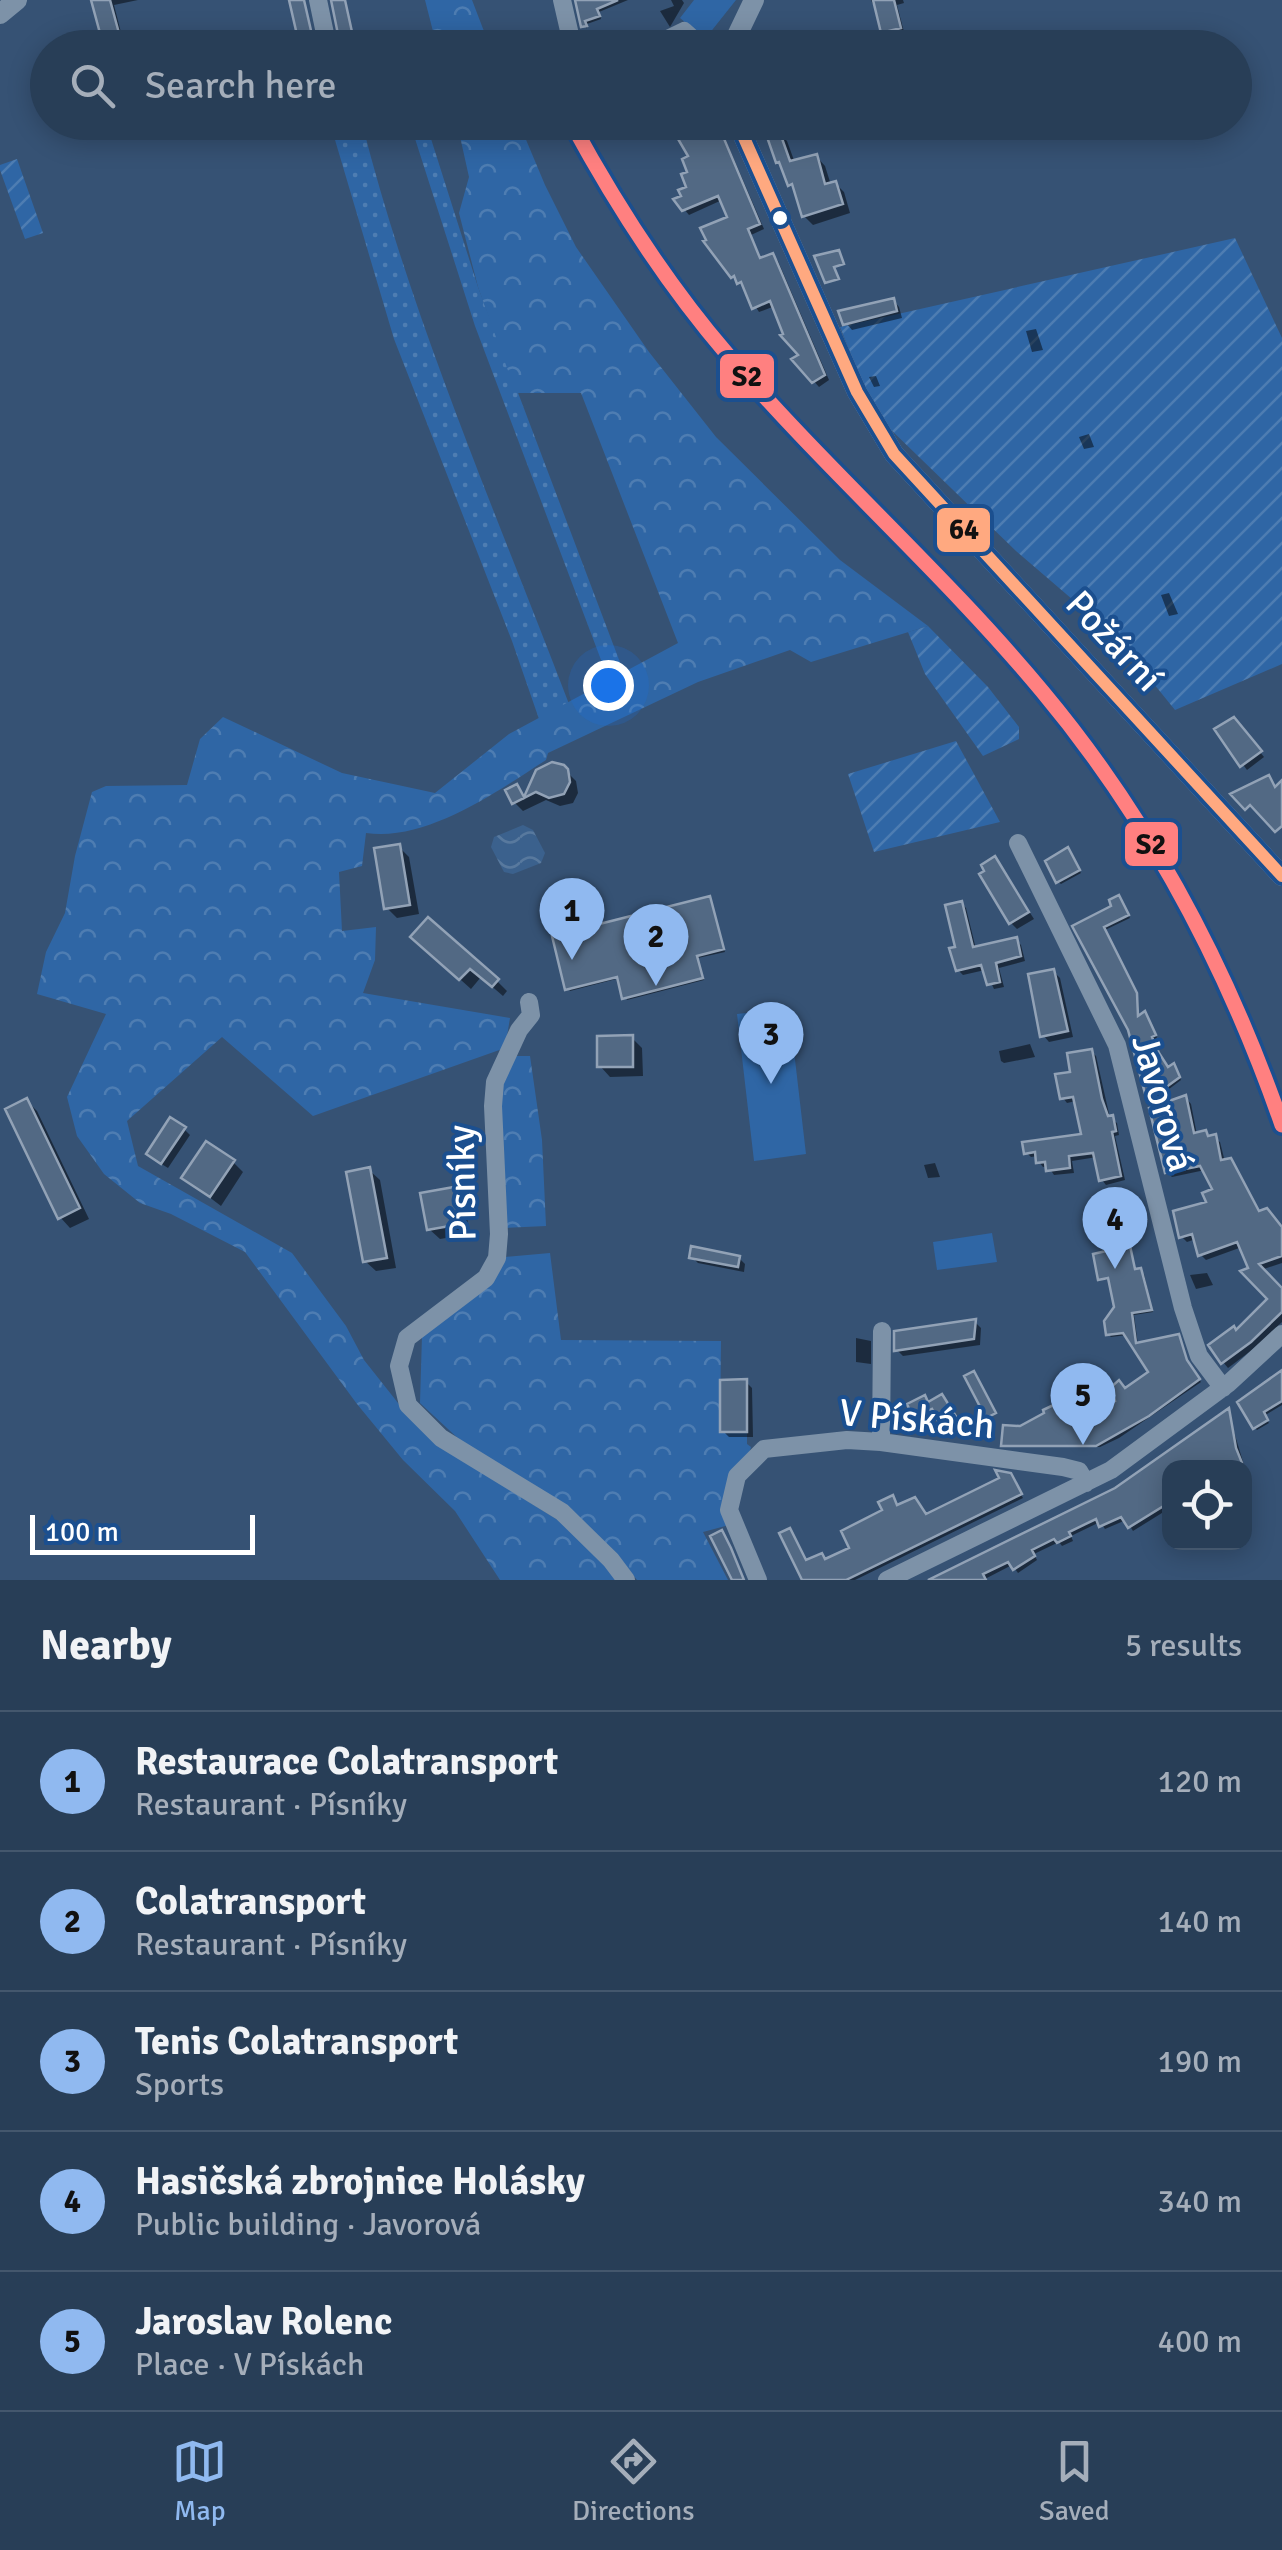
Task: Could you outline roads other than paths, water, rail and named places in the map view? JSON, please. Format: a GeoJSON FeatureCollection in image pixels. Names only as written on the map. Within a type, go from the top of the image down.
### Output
{"type":"FeatureCollection","features":[{"type":"Feature","properties":{"kind":"street"},"geometry":{"type":"LineString","coordinates":[[0,14],[17,0]]}},
{"type":"Feature","properties":{"kind":"street"},"geometry":{"type":"LineString","coordinates":[[318,0],[324,30]]}},
{"type":"Feature","properties":{"kind":"street"},"geometry":{"type":"LineString","coordinates":[[562,0],[569,30]]}},
{"type":"Feature","properties":{"kind":"street"},"geometry":{"type":"LineString","coordinates":[[740,30],[754,0]]}},
{"type":"Feature","properties":{"kind":"street","name":"Požární"},"geometry":{"type":"LineString","coordinates":[[745,140],[856,392],[894,454],[1282,876]]}},
{"type":"Feature","properties":{"kind":"street","name":"Javorová"},"geometry":{"type":"LineString","coordinates":[[1018,843],[1117,1045],[1184,1308],[1199,1356],[1223,1388]]}},
{"type":"Feature","properties":{"kind":"street","name":"Písníky"},"geometry":{"type":"LineString","coordinates":[[529,1002],[531,1016],[519,1030],[495,1082],[499,1234],[496,1258],[486,1278],[407,1338],[400,1366],[408,1406],[441,1438],[562,1512],[626,1580]]}},
{"type":"Feature","properties":{"kind":"street"},"geometry":{"type":"LineString","coordinates":[[881,1442],[882,1332]]}},
{"type":"Feature","properties":{"kind":"street"},"geometry":{"type":"LineString","coordinates":[[888,1580],[1086,1483],[1134,1455],[1223,1388],[1282,1334]]}},
{"type":"Feature","properties":{"kind":"street","name":"V Pískách"},"geometry":{"type":"LineString","coordinates":[[758,1580],[729,1510],[738,1476],[764,1449],[847,1440],[881,1442],[1064,1467],[1080,1471],[1086,1483]]}},
{"type":"Feature","properties":{"kind":"water"},"geometry":{"type":"Polygon","coordinates":[[[523,825],[533,830],[545,853],[541,863],[513,874],[504,872],[491,847],[494,837],[523,825]]]}},
{"type":"Feature","properties":{"kind":"place","name":"Restaurace Colatransport"},"geometry":{"type":"Point","coordinates":[572,960]}},
{"type":"Feature","properties":{"kind":"place","name":"Colatransport"},"geometry":{"type":"Point","coordinates":[656,986]}},
{"type":"Feature","properties":{"kind":"place","name":"Tenis Colatransport"},"geometry":{"type":"Point","coordinates":[771,1084]}},
{"type":"Feature","properties":{"kind":"place","name":"Hasičská zbrojnice Holásky"},"geometry":{"type":"Point","coordinates":[1115,1269]}},
{"type":"Feature","properties":{"kind":"place","name":"Jaroslav Rolenc"},"geometry":{"type":"Point","coordinates":[1083,1445]}}]}
